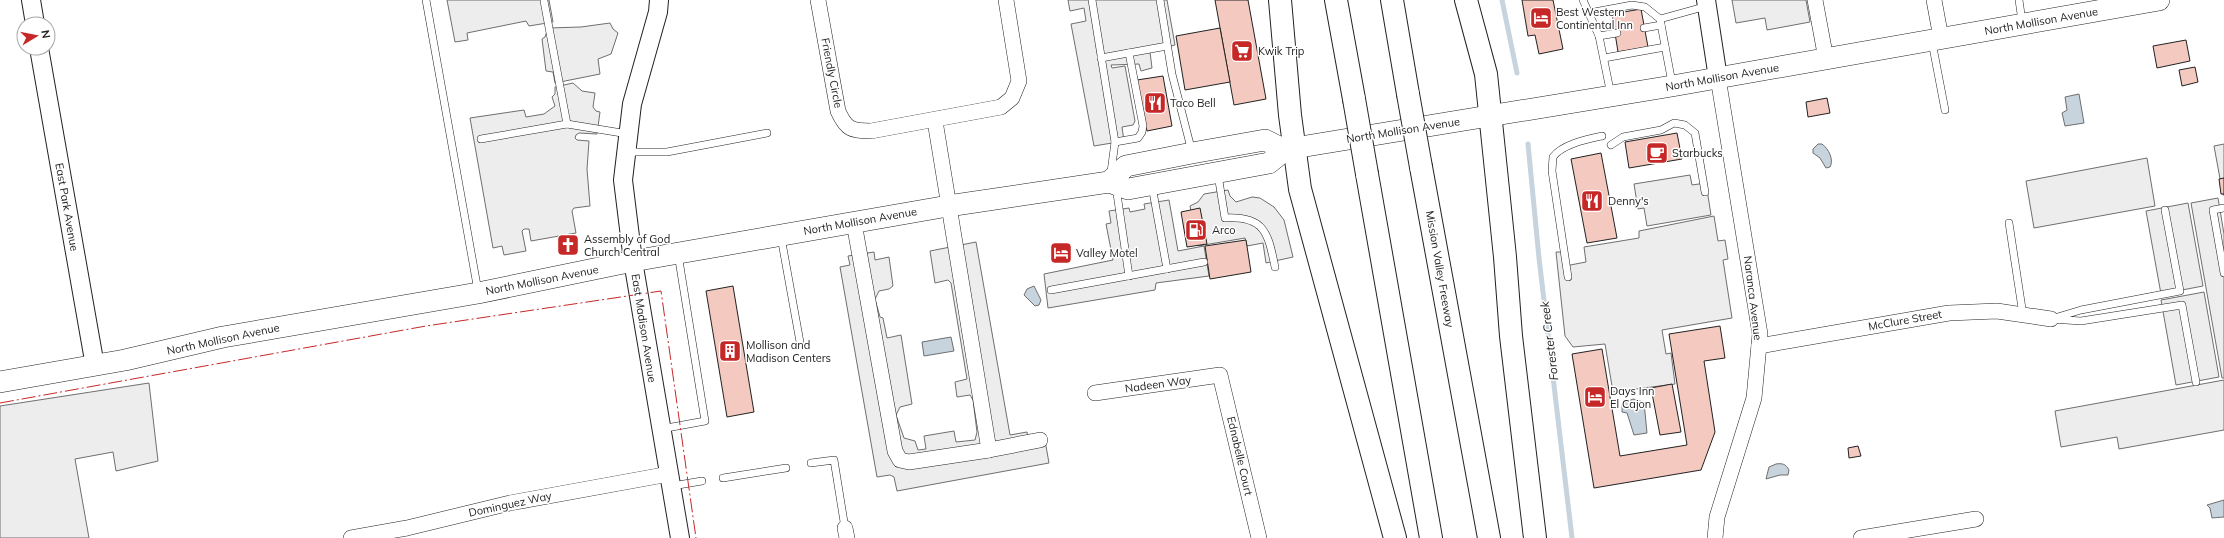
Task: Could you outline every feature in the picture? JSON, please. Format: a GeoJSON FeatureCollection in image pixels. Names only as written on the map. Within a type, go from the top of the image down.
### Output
{"type":"FeatureCollection","features":[{"type":"Feature","properties":{"kind":"highway"},"geometry":{"type":"LineString","coordinates":[[1280,0],[1289,149],[1395,538]]}},
{"type":"Feature","properties":{"kind":"highway"},"geometry":{"type":"LineString","coordinates":[[1336,0],[1430,538]]}},
{"type":"Feature","properties":{"kind":"highway","name":"Mission Valley Freeway"},"geometry":{"type":"LineString","coordinates":[[1392,0],[1489,538]]}},
{"type":"Feature","properties":{"kind":"highway"},"geometry":{"type":"LineString","coordinates":[[1466,0],[1486,74],[1506,256],[1511,336],[1535,538]]}},
{"type":"Feature","properties":{"kind":"main road","name":"North Mollison Avenue"},"geometry":{"type":"LineString","coordinates":[[0,382],[95,366],[223,337],[478,292],[633,261],[948,206],[1112,184],[1128,189],[1152,185],[1269,163],[1289,149],[1672,86],[2023,24],[2093,9],[2159,0]]}},
{"type":"Feature","properties":{"kind":"main road"},"geometry":{"type":"LineString","coordinates":[[1112,184],[1126,166],[1265,140],[1289,149]]}},
{"type":"Feature","properties":{"kind":"main road"},"geometry":{"type":"LineString","coordinates":[[1152,185],[1152,177],[1160,172],[1178,166],[1188,154]]}},
{"type":"Feature","properties":{"kind":"street"},"geometry":{"type":"LineString","coordinates":[[31,0],[34,16]]}},
{"type":"Feature","properties":{"kind":"street","name":"East Madison Avenue"},"geometry":{"type":"LineString","coordinates":[[659,0],[658,12],[632,104],[623,180],[633,261],[680,538]]}},
{"type":"Feature","properties":{"kind":"street","name":"Friendly Circle"},"geometry":{"type":"LineString","coordinates":[[818,0],[838,111],[844,124],[855,131],[871,131],[935,121],[1001,107],[1012,98],[1019,81],[1006,0]]}},
{"type":"Feature","properties":{"kind":"street"},"geometry":{"type":"LineString","coordinates":[[1815,0],[1826,59]]}},
{"type":"Feature","properties":{"kind":"street"},"geometry":{"type":"LineString","coordinates":[[1934,0],[1937,39]]}},
{"type":"Feature","properties":{"kind":"street"},"geometry":{"type":"LineString","coordinates":[[1707,3],[1718,78]]}},
{"type":"Feature","properties":{"kind":"street","name":"East Park Avenue"},"geometry":{"type":"LineString","coordinates":[[40,56],[95,366]]}},
{"type":"Feature","properties":{"kind":"street","name":"Naranca Avenue"},"geometry":{"type":"LineString","coordinates":[[1715,538],[1717,517],[1754,398],[1760,334],[1755,294],[1718,78]]}},
{"type":"Feature","properties":{"kind":"street"},"geometry":{"type":"LineString","coordinates":[[935,121],[989,450]]}},
{"type":"Feature","properties":{"kind":"street"},"geometry":{"type":"LineString","coordinates":[[854,223],[895,451],[900,460],[909,462],[989,450],[1040,440]]}},
{"type":"Feature","properties":{"kind":"street","name":"McClure Street"},"geometry":{"type":"LineString","coordinates":[[1759,346],[1949,313],[1997,311],[2051,319]]}},
{"type":"Feature","properties":{"kind":"street","name":"Nadeen Way"},"geometry":{"type":"LineString","coordinates":[[1095,393],[1220,375]]}},
{"type":"Feature","properties":{"kind":"street","name":"Ednabelle Court"},"geometry":{"type":"LineString","coordinates":[[1220,375],[1259,538]]}},
{"type":"Feature","properties":{"kind":"street","name":"Dominguez Way"},"geometry":{"type":"LineString","coordinates":[[351,538],[407,528],[510,503],[670,480]]}},
{"type":"Feature","properties":{"kind":"street"},"geometry":{"type":"LineString","coordinates":[[1861,538],[1976,519]]}},
{"type":"Feature","properties":{"kind":"lane"},"geometry":{"type":"LineString","coordinates":[[426,0],[478,292]]}},
{"type":"Feature","properties":{"kind":"lane"},"geometry":{"type":"LineString","coordinates":[[1094,0],[1101,58],[1115,142],[1112,184],[1129,276]]}},
{"type":"Feature","properties":{"kind":"lane"},"geometry":{"type":"LineString","coordinates":[[1160,0],[1172,74],[1188,154]]}},
{"type":"Feature","properties":{"kind":"lane"},"geometry":{"type":"LineString","coordinates":[[1583,0],[1599,36],[1611,96]]}},
{"type":"Feature","properties":{"kind":"lane"},"geometry":{"type":"LineString","coordinates":[[2018,0],[2023,24]]}},
{"type":"Feature","properties":{"kind":"lane"},"geometry":{"type":"LineString","coordinates":[[544,1],[567,124]]}},
{"type":"Feature","properties":{"kind":"lane"},"geometry":{"type":"LineString","coordinates":[[1644,28],[1707,3]]}},
{"type":"Feature","properties":{"kind":"lane"},"geometry":{"type":"LineString","coordinates":[[1589,13],[1632,5],[1645,7],[1661,22],[1672,86]]}},
{"type":"Feature","properties":{"kind":"lane"},"geometry":{"type":"LineString","coordinates":[[1599,36],[1617,33]]}},
{"type":"Feature","properties":{"kind":"lane"},"geometry":{"type":"LineString","coordinates":[[1937,39],[1945,110]]}},
{"type":"Feature","properties":{"kind":"lane"},"geometry":{"type":"LineString","coordinates":[[1101,58],[1167,46]]}},
{"type":"Feature","properties":{"kind":"lane"},"geometry":{"type":"LineString","coordinates":[[1604,58],[1665,47]]}},
{"type":"Feature","properties":{"kind":"lane"},"geometry":{"type":"LineString","coordinates":[[1115,142],[1138,138],[1142,132],[1143,126],[1129,53]]}},
{"type":"Feature","properties":{"kind":"lane"},"geometry":{"type":"LineString","coordinates":[[1611,145],[1623,137],[1661,130],[1674,123],[1685,125],[1695,133],[1705,192]]}},
{"type":"Feature","properties":{"kind":"lane"},"geometry":{"type":"LineString","coordinates":[[481,139],[567,124],[628,134]]}},
{"type":"Feature","properties":{"kind":"lane"},"geometry":{"type":"LineString","coordinates":[[626,152],[668,152],[767,133]]}},
{"type":"Feature","properties":{"kind":"lane"},"geometry":{"type":"LineString","coordinates":[[1568,277],[1552,171],[1553,158],[1561,150],[1588,139],[1602,136]]}},
{"type":"Feature","properties":{"kind":"lane"},"geometry":{"type":"LineString","coordinates":[[1218,173],[1225,218],[1248,218],[1261,227],[1269,237],[1275,267]]}},
{"type":"Feature","properties":{"kind":"lane"},"geometry":{"type":"LineString","coordinates":[[1152,185],[1167,269]]}},
{"type":"Feature","properties":{"kind":"lane"},"geometry":{"type":"LineString","coordinates":[[2224,208],[2213,210],[2224,273]]}},
{"type":"Feature","properties":{"kind":"lane"},"geometry":{"type":"LineString","coordinates":[[2051,319],[2082,310],[2180,292],[2165,210]]}},
{"type":"Feature","properties":{"kind":"lane"},"geometry":{"type":"LineString","coordinates":[[2009,223],[2023,315]]}},
{"type":"Feature","properties":{"kind":"lane"},"geometry":{"type":"LineString","coordinates":[[780,235],[800,342]]}},
{"type":"Feature","properties":{"kind":"lane"},"geometry":{"type":"LineString","coordinates":[[661,429],[705,421],[678,254]]}},
{"type":"Feature","properties":{"kind":"lane"},"geometry":{"type":"LineString","coordinates":[[1051,290],[1204,262]]}},
{"type":"Feature","properties":{"kind":"lane"},"geometry":{"type":"LineString","coordinates":[[2051,319],[2081,321],[2182,305],[2196,382]]}},
{"type":"Feature","properties":{"kind":"lane"},"geometry":{"type":"LineString","coordinates":[[811,464],[834,460],[846,533]]}},
{"type":"Feature","properties":{"kind":"lane"},"geometry":{"type":"LineString","coordinates":[[723,478],[786,468]]}},
{"type":"Feature","properties":{"kind":"lane"},"geometry":{"type":"LineString","coordinates":[[670,480],[702,481]]}},
{"type":"Feature","properties":{"kind":"shaded area"},"geometry":{"type":"Polygon","coordinates":[[[447,0],[549,0],[553,22],[529,26],[526,21],[467,33],[468,40],[455,42],[447,0]]]}},
{"type":"Feature","properties":{"kind":"shaded area"},"geometry":{"type":"Polygon","coordinates":[[[1068,0],[1167,0],[1175,45],[1150,52],[1152,68],[1141,71],[1139,64],[1111,65],[1112,68],[1125,66],[1135,121],[1133,125],[1122,127],[1124,141],[1094,146],[1071,24],[1086,21],[1084,8],[1070,11],[1068,0]]]}},
{"type":"Feature","properties":{"kind":"shaded area"},"geometry":{"type":"Polygon","coordinates":[[[1732,0],[1806,0],[1810,22],[1767,30],[1765,18],[1736,23],[1732,0]]]}},
{"type":"Feature","properties":{"kind":"shaded area"},"geometry":{"type":"Polygon","coordinates":[[[610,23],[613,29],[618,33],[611,54],[598,59],[600,74],[555,83],[553,72],[546,71],[542,39],[545,37],[548,28],[581,27],[610,23]]]}},
{"type":"Feature","properties":{"kind":"shaded area"},"geometry":{"type":"Polygon","coordinates":[[[573,83],[582,91],[595,93],[593,107],[596,111],[600,112],[597,134],[579,133],[575,138],[577,140],[589,141],[587,169],[590,206],[574,208],[572,211],[576,233],[531,241],[529,229],[524,229],[522,231],[526,251],[504,255],[502,246],[493,248],[470,118],[524,110],[526,117],[544,114],[555,106],[552,97],[555,94],[555,87],[573,83]]]}},
{"type":"Feature","properties":{"kind":"shaded area"},"geometry":{"type":"Polygon","coordinates":[[[2079,94],[2084,123],[2065,126],[2062,113],[2067,110],[2065,97],[2079,94]]]}},
{"type":"Feature","properties":{"kind":"shaded area"},"geometry":{"type":"Polygon","coordinates":[[[1818,144],[1825,146],[1829,152],[1831,158],[1830,167],[1826,168],[1820,158],[1813,153],[1813,149],[1818,144]]]}},
{"type":"Feature","properties":{"kind":"shaded area"},"geometry":{"type":"Polygon","coordinates":[[[2224,144],[2224,195],[2223,195],[2214,146],[2224,144]]]}},
{"type":"Feature","properties":{"kind":"shaded area"},"geometry":{"type":"Polygon","coordinates":[[[2147,158],[2155,206],[2034,228],[2026,181],[2147,158]]]}},
{"type":"Feature","properties":{"kind":"shaded area"},"geometry":{"type":"Polygon","coordinates":[[[1690,175],[1692,185],[1706,183],[1711,215],[1647,226],[1644,208],[1638,209],[1634,184],[1690,175]]]}},
{"type":"Feature","properties":{"kind":"shaded area"},"geometry":{"type":"Polygon","coordinates":[[[1228,190],[1230,196],[1236,202],[1252,197],[1260,198],[1274,207],[1284,220],[1293,257],[1266,263],[1263,243],[1247,246],[1245,238],[1198,246],[1190,206],[1198,202],[1204,194],[1228,190]]]}},
{"type":"Feature","properties":{"kind":"shaded area"},"geometry":{"type":"Polygon","coordinates":[[[2218,198],[2224,234],[2224,378],[2222,378],[2191,203],[2218,198]]]}},
{"type":"Feature","properties":{"kind":"shaded area"},"geometry":{"type":"Polygon","coordinates":[[[1169,200],[1178,251],[1204,246],[1209,276],[1156,283],[1155,290],[1048,308],[1044,274],[1113,260],[1106,224],[1111,223],[1109,211],[1129,208],[1130,212],[1145,209],[1144,204],[1169,200]]]}},
{"type":"Feature","properties":{"kind":"shaded area"},"geometry":{"type":"Polygon","coordinates":[[[2188,203],[2203,286],[2161,294],[2146,211],[2188,203]]]}},
{"type":"Feature","properties":{"kind":"shaded area"},"geometry":{"type":"Polygon","coordinates":[[[1714,216],[1718,241],[1725,240],[1728,259],[1723,260],[1732,318],[1662,330],[1666,354],[1671,353],[1675,384],[1613,392],[1605,344],[1573,347],[1565,336],[1556,252],[1562,252],[1565,266],[1586,262],[1584,247],[1639,238],[1639,231],[1714,216]]]}},
{"type":"Feature","properties":{"kind":"shaded area"},"geometry":{"type":"Polygon","coordinates":[[[976,242],[1010,435],[1027,432],[1028,437],[1044,435],[1049,463],[897,491],[894,477],[890,475],[877,477],[840,267],[850,265],[848,256],[874,252],[875,260],[889,257],[893,286],[889,289],[879,291],[875,299],[880,317],[883,318],[887,338],[901,335],[912,404],[900,407],[896,415],[904,438],[915,441],[918,450],[926,449],[924,436],[954,431],[956,442],[975,440],[977,432],[973,400],[970,395],[957,397],[955,382],[967,379],[951,283],[948,280],[935,283],[930,251],[976,242]]]}},
{"type":"Feature","properties":{"kind":"shaded area"},"geometry":{"type":"Polygon","coordinates":[[[1034,286],[1041,300],[1039,305],[1035,306],[1024,295],[1027,289],[1034,286]]]}},
{"type":"Feature","properties":{"kind":"shaded area"},"geometry":{"type":"Polygon","coordinates":[[[2204,292],[2219,377],[2176,385],[2161,300],[2204,292]]]}},
{"type":"Feature","properties":{"kind":"shaded area"},"geometry":{"type":"Polygon","coordinates":[[[951,337],[954,351],[924,356],[922,342],[951,337]]]}},
{"type":"Feature","properties":{"kind":"shaded area"},"geometry":{"type":"Polygon","coordinates":[[[2224,380],[2224,430],[2119,449],[2117,437],[2061,447],[2055,411],[2224,380]]]}},
{"type":"Feature","properties":{"kind":"shaded area"},"geometry":{"type":"Polygon","coordinates":[[[149,383],[158,461],[116,471],[113,452],[75,459],[89,538],[0,538],[0,406],[149,383]]]}},
{"type":"Feature","properties":{"kind":"shaded area"},"geometry":{"type":"Polygon","coordinates":[[[1633,399],[1644,402],[1647,433],[1634,435],[1627,413],[1622,412],[1622,404],[1633,399]]]}},
{"type":"Feature","properties":{"kind":"shaded area"},"geometry":{"type":"Polygon","coordinates":[[[1776,464],[1787,466],[1789,470],[1788,475],[1780,475],[1766,479],[1769,467],[1776,464]]]}},
{"type":"Feature","properties":{"kind":"shaded area"},"geometry":{"type":"Polygon","coordinates":[[[2224,500],[2224,517],[2212,518],[2210,508],[2207,505],[2224,500]]]}},
{"type":"Feature","properties":{"kind":"building"},"geometry":{"type":"Polygon","coordinates":[[[1215,0],[1248,0],[1266,99],[1234,105],[1215,0]]]}},
{"type":"Feature","properties":{"kind":"building","name":"Best Western Continental Inn"},"geometry":{"type":"Polygon","coordinates":[[[1522,0],[1553,0],[1563,49],[1539,54],[1535,35],[1528,36],[1522,0]]]}},
{"type":"Feature","properties":{"kind":"building"},"geometry":{"type":"Polygon","coordinates":[[[1641,9],[1648,47],[1618,52],[1612,14],[1641,9]]]}},
{"type":"Feature","properties":{"kind":"building"},"geometry":{"type":"Polygon","coordinates":[[[1220,28],[1230,82],[1185,90],[1176,36],[1220,28]]]}},
{"type":"Feature","properties":{"kind":"building"},"geometry":{"type":"Polygon","coordinates":[[[2186,40],[2190,61],[2157,68],[2153,46],[2186,40]]]}},
{"type":"Feature","properties":{"kind":"building"},"geometry":{"type":"Polygon","coordinates":[[[2195,67],[2198,82],[2182,86],[2179,70],[2195,67]]]}},
{"type":"Feature","properties":{"kind":"building","name":"Taco Bell"},"geometry":{"type":"Polygon","coordinates":[[[1163,76],[1172,126],[1147,131],[1137,80],[1163,76]]]}},
{"type":"Feature","properties":{"kind":"building"},"geometry":{"type":"Polygon","coordinates":[[[1827,98],[1830,113],[1808,117],[1806,102],[1827,98]]]}},
{"type":"Feature","properties":{"kind":"building"},"geometry":{"type":"Polygon","coordinates":[[[1677,133],[1682,159],[1629,168],[1625,142],[1677,133]]]}},
{"type":"Feature","properties":{"kind":"building"},"geometry":{"type":"Polygon","coordinates":[[[1601,153],[1617,238],[1587,243],[1571,159],[1601,153]]]}},
{"type":"Feature","properties":{"kind":"building"},"geometry":{"type":"Polygon","coordinates":[[[2224,178],[2224,194],[2221,194],[2219,179],[2224,178]]]}},
{"type":"Feature","properties":{"kind":"building"},"geometry":{"type":"Polygon","coordinates":[[[1200,208],[1207,244],[1187,247],[1181,212],[1200,208]]]}},
{"type":"Feature","properties":{"kind":"building"},"geometry":{"type":"Polygon","coordinates":[[[1246,240],[1251,272],[1210,279],[1205,246],[1246,240]]]}},
{"type":"Feature","properties":{"kind":"building","name":"Mollison and Madison Centers"},"geometry":{"type":"Polygon","coordinates":[[[733,286],[754,412],[727,417],[706,291],[733,286]]]}},
{"type":"Feature","properties":{"kind":"building","name":"Days Inn El Cajon"},"geometry":{"type":"Polygon","coordinates":[[[1720,326],[1725,358],[1704,361],[1715,432],[1701,470],[1594,488],[1572,354],[1602,349],[1620,456],[1687,445],[1669,334],[1720,326]]]}},
{"type":"Feature","properties":{"kind":"building"},"geometry":{"type":"Polygon","coordinates":[[[1672,384],[1681,432],[1660,435],[1651,388],[1672,384]]]}},
{"type":"Feature","properties":{"kind":"building"},"geometry":{"type":"Polygon","coordinates":[[[1858,446],[1861,456],[1849,458],[1848,448],[1858,446]]]}},
{"type":"Feature","properties":{"kind":"waterway","name":"Forester Creek"},"geometry":{"type":"LineString","coordinates":[[1502,0],[1517,73]]}},
{"type":"Feature","properties":{"kind":"waterway","name":"Forester Creek"},"geometry":{"type":"LineString","coordinates":[[1528,144],[1539,258],[1572,538]]}},
{"type":"Feature","properties":{"kind":"power"},"geometry":{"type":"LineString","coordinates":[[0,403],[426,326],[661,291],[696,538]]}},
{"type":"Feature","properties":{"kind":"place","name":"Best Western Continental Inn"},"geometry":{"type":"Point","coordinates":[1541,18]}},
{"type":"Feature","properties":{"kind":"place","name":"Kwik Trip"},"geometry":{"type":"Point","coordinates":[1242,51]}},
{"type":"Feature","properties":{"kind":"place","name":"Taco Bell"},"geometry":{"type":"Point","coordinates":[1155,103]}},
{"type":"Feature","properties":{"kind":"place","name":"Starbucks"},"geometry":{"type":"Point","coordinates":[1657,153]}},
{"type":"Feature","properties":{"kind":"place","name":"Denny's"},"geometry":{"type":"Point","coordinates":[1592,201]}},
{"type":"Feature","properties":{"kind":"place","name":"Arco"},"geometry":{"type":"Point","coordinates":[1196,230]}},
{"type":"Feature","properties":{"kind":"place","name":"Assembly of God Church Central"},"geometry":{"type":"Point","coordinates":[568,245]}},
{"type":"Feature","properties":{"kind":"place","name":"Valley Motel"},"geometry":{"type":"Point","coordinates":[1061,253]}},
{"type":"Feature","properties":{"kind":"place","name":"Mollison and Madison Centers"},"geometry":{"type":"Point","coordinates":[730,351]}},
{"type":"Feature","properties":{"kind":"place","name":"Days Inn El Cajon"},"geometry":{"type":"Point","coordinates":[1595,397]}}]}
